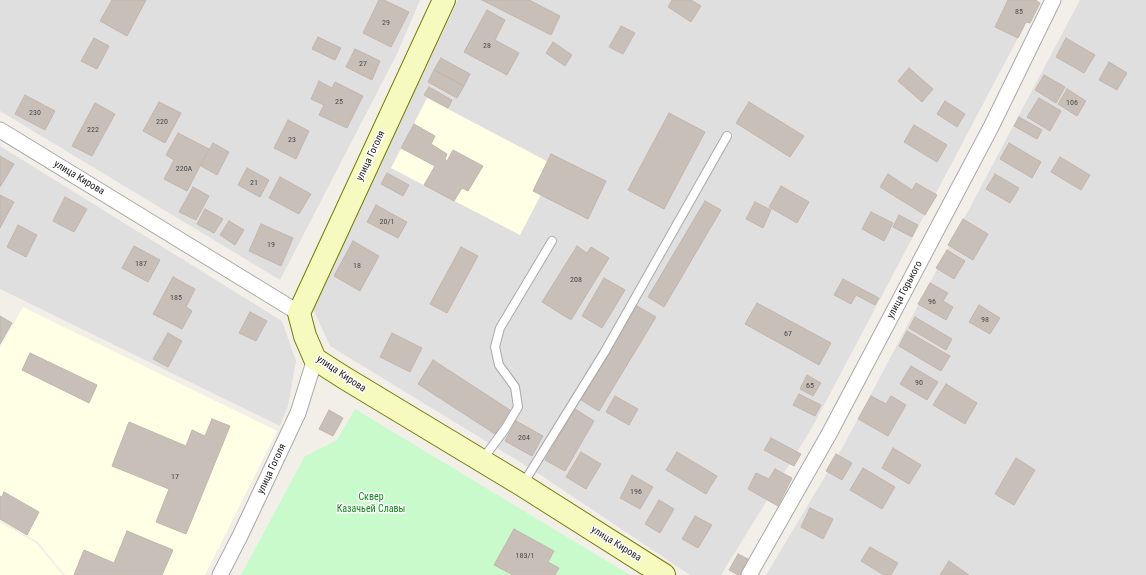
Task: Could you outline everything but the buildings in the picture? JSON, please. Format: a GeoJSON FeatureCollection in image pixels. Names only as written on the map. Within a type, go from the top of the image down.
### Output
{"type":"FeatureCollection","features":[{"type":"Feature","properties":{"kind":"main road","name":"улица Гоголя"},"geometry":{"type":"LineString","coordinates":[[299,313],[444,0]]}},
{"type":"Feature","properties":{"kind":"main road","name":"улица Кирова"},"geometry":{"type":"LineString","coordinates":[[299,313],[305,336],[315,359],[482,460],[664,575]]}},
{"type":"Feature","properties":{"kind":"street","name":"улица Горького"},"geometry":{"type":"LineString","coordinates":[[749,575],[836,420],[991,127],[1053,0]]}},
{"type":"Feature","properties":{"kind":"street","name":"улица Кирова"},"geometry":{"type":"LineString","coordinates":[[0,130],[299,313]]}},
{"type":"Feature","properties":{"kind":"street","name":"улица Гоголя"},"geometry":{"type":"LineString","coordinates":[[220,575],[298,413],[315,359]]}},
{"type":"Feature","properties":{"kind":"lane"},"geometry":{"type":"LineString","coordinates":[[522,485],[604,352],[727,136]]}},
{"type":"Feature","properties":{"kind":"lane"},"geometry":{"type":"LineString","coordinates":[[482,460],[505,430],[518,407],[515,387],[500,365],[495,347],[500,328],[552,241]]}},
{"type":"Feature","properties":{"kind":"shaded area"},"geometry":{"type":"Polygon","coordinates":[[[0,0],[420,0],[397,54],[280,280],[0,111],[0,0]]]}},
{"type":"Feature","properties":{"kind":"shaded area"},"geometry":{"type":"Polygon","coordinates":[[[458,0],[1038,0],[813,426],[721,575],[690,575],[533,470],[330,346],[312,307],[458,0]]]}},
{"type":"Feature","properties":{"kind":"shaded area"},"geometry":{"type":"Polygon","coordinates":[[[1080,0],[1146,0],[1146,575],[766,575],[845,443],[1080,0]]]}},
{"type":"Feature","properties":{"kind":"shaded area"},"geometry":{"type":"Polygon","coordinates":[[[427,98],[556,166],[520,235],[391,168],[427,98]]]}},
{"type":"Feature","properties":{"kind":"shaded area"},"geometry":{"type":"Polygon","coordinates":[[[0,146],[282,321],[296,361],[288,406],[280,426],[0,289],[0,146]]]}},
{"type":"Feature","properties":{"kind":"shaded area"},"geometry":{"type":"Polygon","coordinates":[[[23,307],[277,431],[205,575],[65,575],[38,542],[0,520],[0,348],[23,307]]]}},
{"type":"Feature","properties":{"kind":"shaded area"},"geometry":{"type":"Polygon","coordinates":[[[0,522],[36,543],[63,575],[0,575],[0,522]]]}},
{"type":"Feature","properties":{"kind":"green space","name":"Сквер Казачьей Славы"},"geometry":{"type":"Polygon","coordinates":[[[355,409],[630,575],[241,575],[305,456],[337,440],[355,409]]]}}]}
